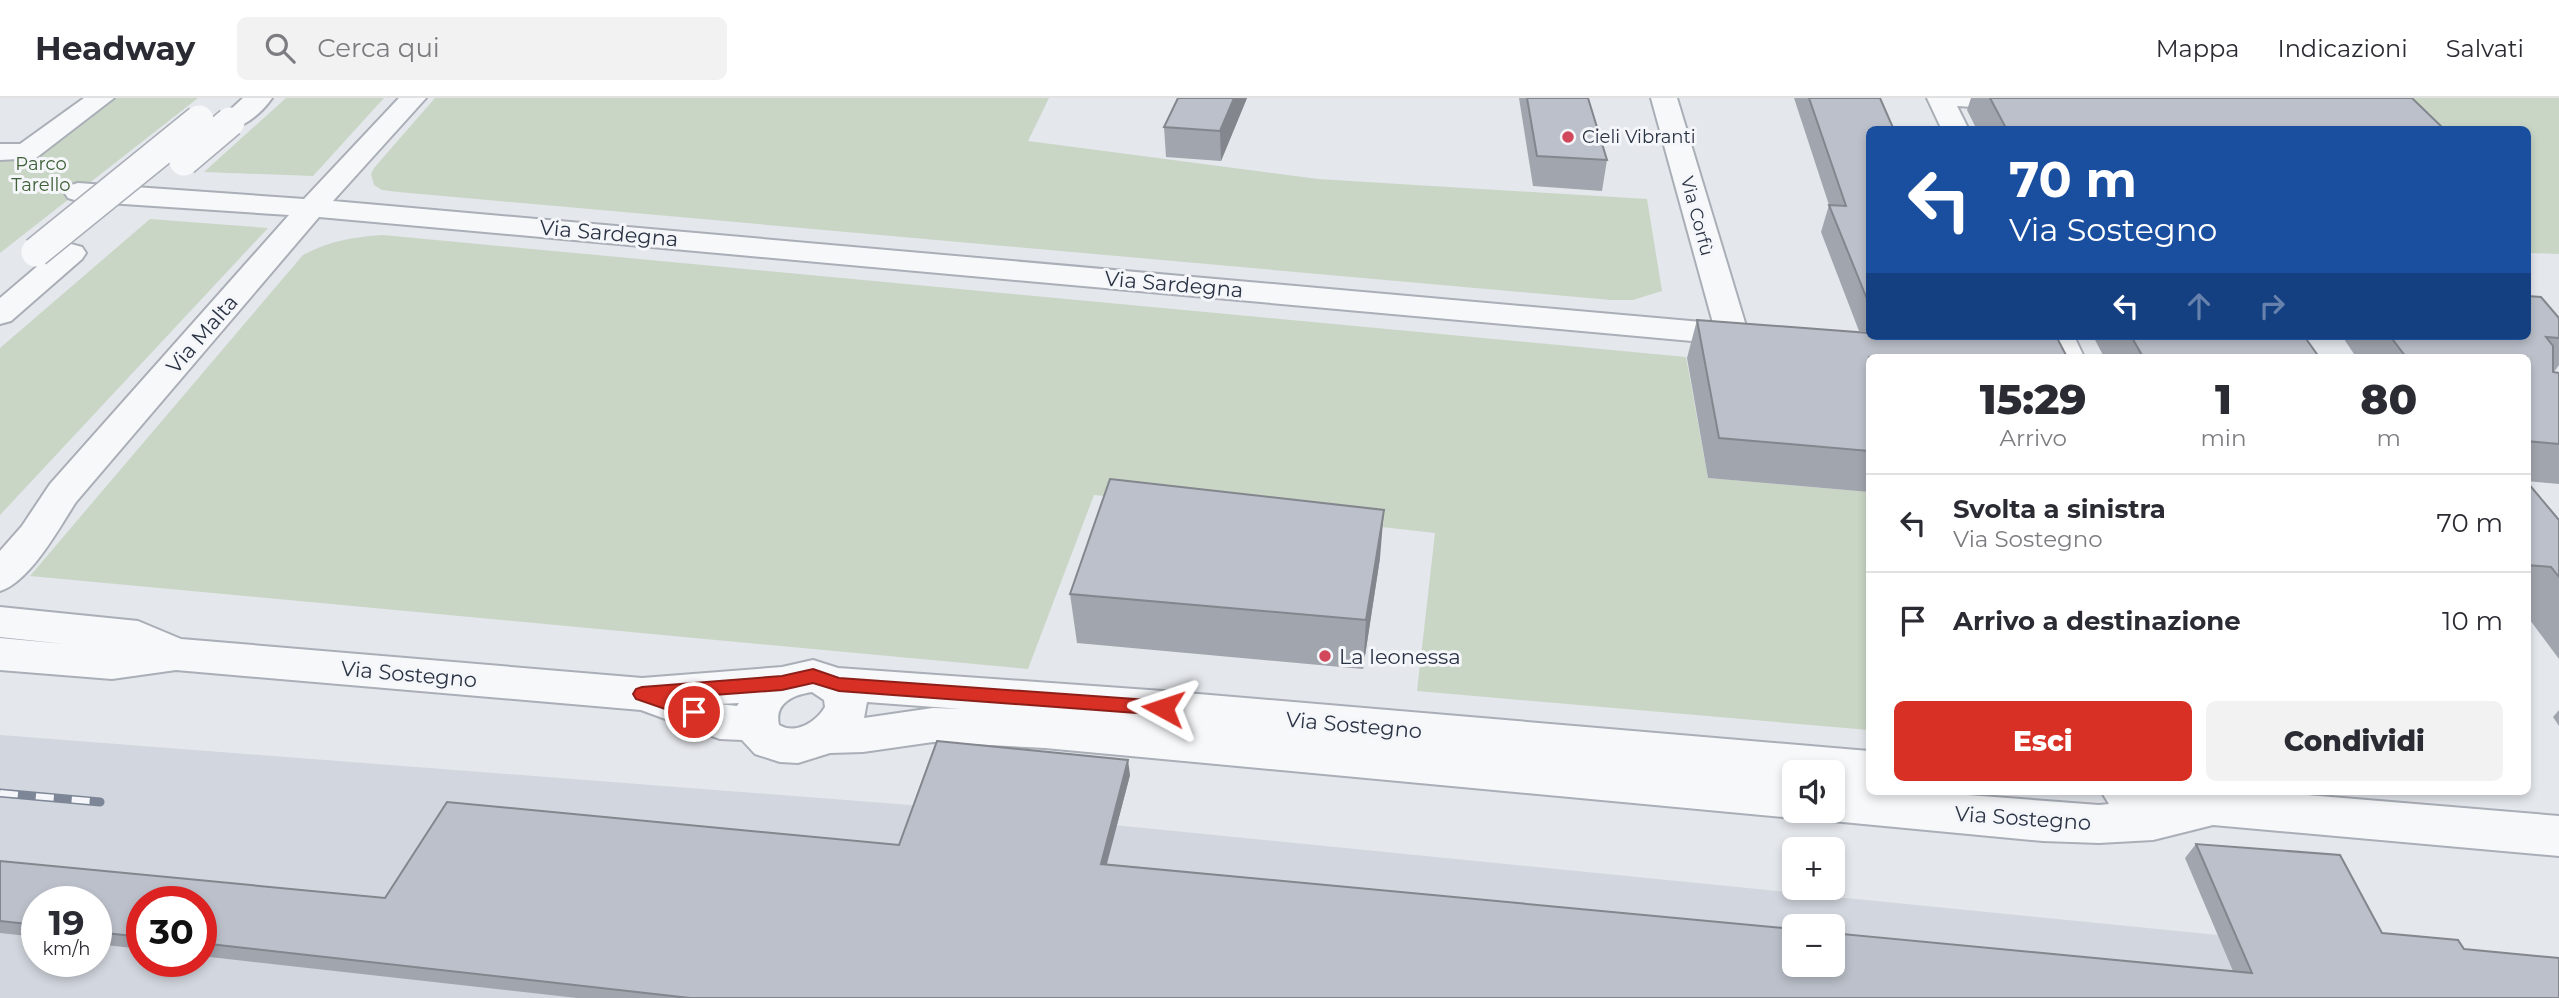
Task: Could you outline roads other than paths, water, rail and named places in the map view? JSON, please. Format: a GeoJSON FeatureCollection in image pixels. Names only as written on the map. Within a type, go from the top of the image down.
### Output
{"type":"FeatureCollection","features":[{"type":"Feature","properties":{"kind":"street"},"geometry":{"type":"LineString","coordinates":[[0,152],[26,152],[101,98]]}},
{"type":"Feature","properties":{"kind":"street"},"geometry":{"type":"LineString","coordinates":[[0,281],[198,120],[259,98]]}},
{"type":"Feature","properties":{"kind":"street","name":"Via Malta"},"geometry":{"type":"LineString","coordinates":[[0,577],[36,535],[63,493],[312,207],[413,98]]}},
{"type":"Feature","properties":{"kind":"street","name":"Via Corfù"},"geometry":{"type":"LineString","coordinates":[[1664,98],[1732,334]]}},
{"type":"Feature","properties":{"kind":"street"},"geometry":{"type":"LineString","coordinates":[[1954,126],[1942,98],[2045,104]]}},
{"type":"Feature","properties":{"kind":"street"},"geometry":{"type":"LineString","coordinates":[[0,314],[228,110]]}},
{"type":"Feature","properties":{"kind":"street","name":"Via Sardegna"},"geometry":{"type":"LineString","coordinates":[[78,192],[312,207],[1772,338]]}},
{"type":"Feature","properties":{"kind":"street","name":"Via Sostegno"},"geometry":{"type":"LineString","coordinates":[[0,622],[138,636],[176,654]]}},
{"type":"Feature","properties":{"kind":"street","name":"Via Sostegno"},"geometry":{"type":"LineString","coordinates":[[0,654],[112,663],[176,654],[642,694],[782,683],[813,676],[839,684],[1136,706],[1866,769]]}},
{"type":"Feature","properties":{"kind":"street"},"geometry":{"type":"LineString","coordinates":[[755,724],[755,714],[760,703],[782,683]]}},
{"type":"Feature","properties":{"kind":"street"},"geometry":{"type":"LineString","coordinates":[[824,736],[845,715],[846,694],[839,684]]}},
{"type":"Feature","properties":{"kind":"street","name":"Via Sostegno"},"geometry":{"type":"LineString","coordinates":[[642,694],[720,722],[755,724],[760,734],[781,745],[795,746],[824,736],[863,735],[933,725],[1045,731],[1782,798]]}},
{"type":"Feature","properties":{"kind":"street","name":"Via Sostegno"},"geometry":{"type":"LineString","coordinates":[[2161,795],[2213,807]]}},
{"type":"Feature","properties":{"kind":"street","name":"Via Sostegno"},"geometry":{"type":"LineString","coordinates":[[1845,803],[2063,824],[2141,824],[2176,819],[2213,807],[2299,803],[2559,836]]}},
{"type":"Feature","properties":{"kind":"railway"},"geometry":{"type":"LineString","coordinates":[[0,793],[100,802]]}},
{"type":"Feature","properties":{"kind":"place","name":"Cieli Vibranti"},"geometry":{"type":"Point","coordinates":[1568,137]}},
{"type":"Feature","properties":{"kind":"place","name":"La leonessa"},"geometry":{"type":"Point","coordinates":[1325,656]}},
{"type":"Feature","properties":{"kind":"park label","name":"Parco Tarello"},"geometry":{"type":"Point","coordinates":[41,174]}}]}
